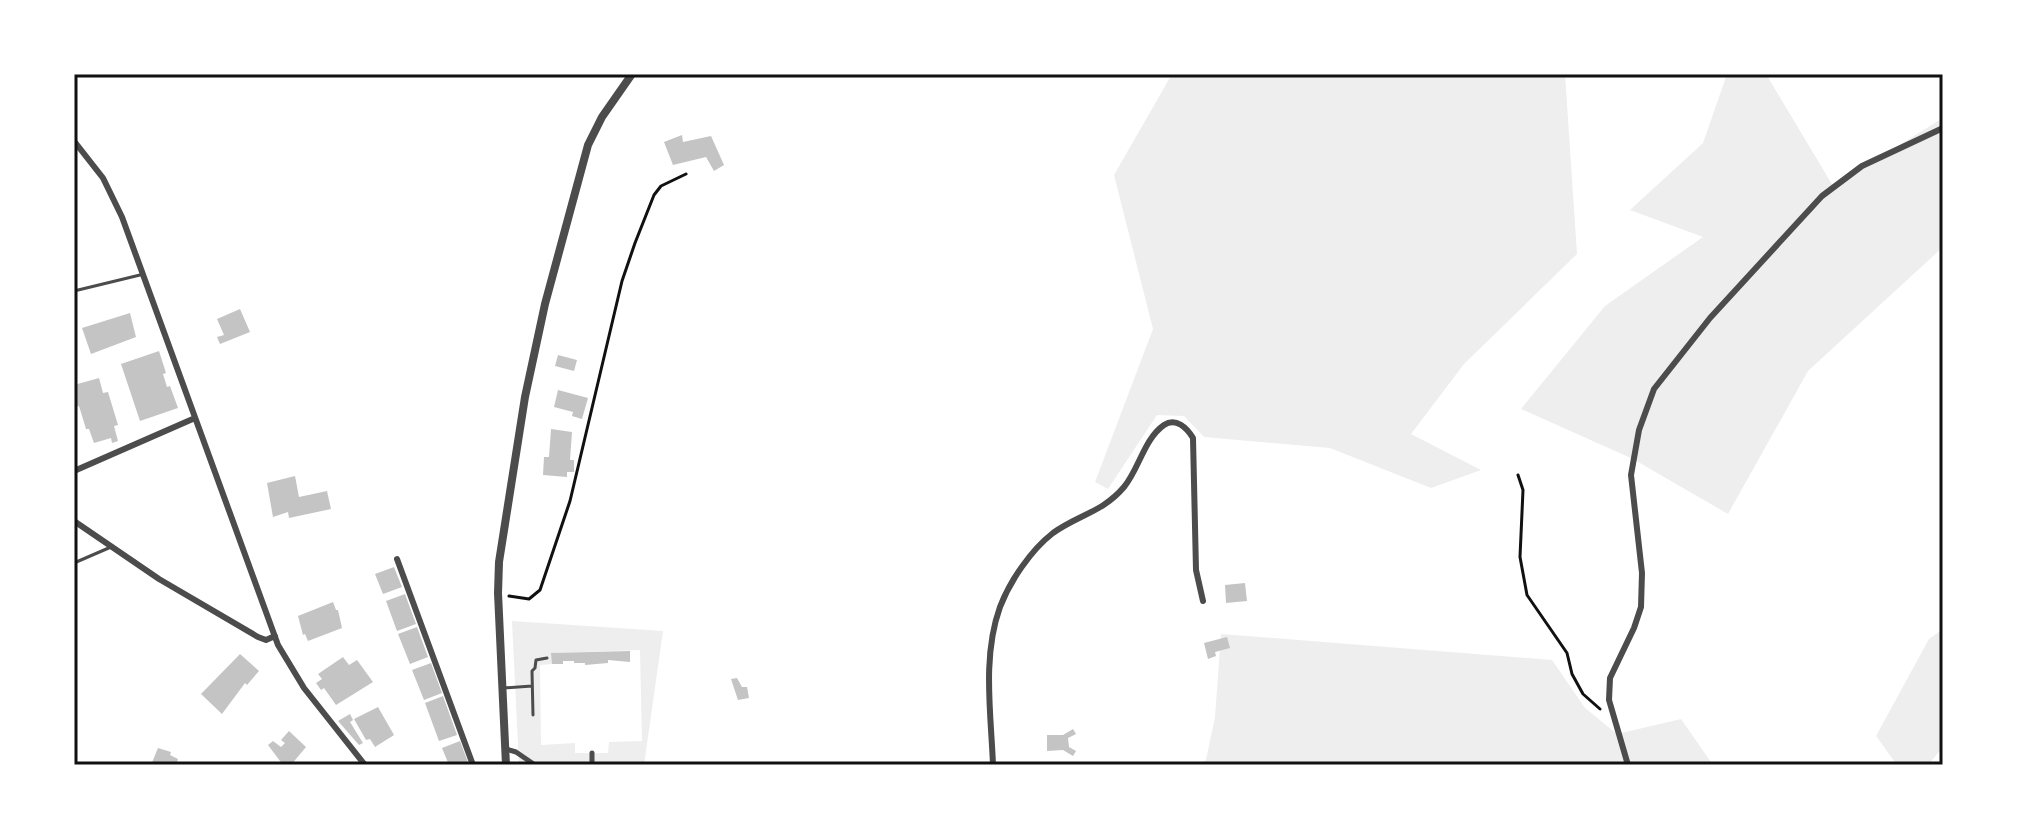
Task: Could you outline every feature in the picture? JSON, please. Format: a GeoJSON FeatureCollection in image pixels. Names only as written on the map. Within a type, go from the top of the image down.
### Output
{"type":"FeatureCollection","features":[{"type":"Feature","properties":{"kind":"street"},"geometry":{"type":"LineString","coordinates":[[506,765],[498,593],[508,491],[545,304],[588,145],[602,117],[632,74]]}},
{"type":"Feature","properties":{"kind":"street"},"geometry":{"type":"LineString","coordinates":[[1628,765],[1609,700],[1610,678],[1641,607],[1642,573],[1631,475],[1639,430],[1654,389],[1710,318],[1822,196],[1862,166],[1943,128]]}},
{"type":"Feature","properties":{"kind":"street"},"geometry":{"type":"LineString","coordinates":[[74,141],[111,193],[287,664],[365,765]]}},
{"type":"Feature","properties":{"kind":"street"},"geometry":{"type":"LineString","coordinates":[[74,471],[195,418]]}},
{"type":"Feature","properties":{"kind":"street"},"geometry":{"type":"LineString","coordinates":[[993,765],[989,665],[994,627],[1007,593],[1033,554],[1053,534],[1110,502],[1127,483],[1155,435],[1165,424],[1175,423],[1186,428],[1193,438],[1196,570],[1203,601]]}},
{"type":"Feature","properties":{"kind":"street"},"geometry":{"type":"LineString","coordinates":[[74,521],[159,579],[258,637],[268,640],[275,636]]}},
{"type":"Feature","properties":{"kind":"street"},"geometry":{"type":"LineString","coordinates":[[397,559],[473,765]]}},
{"type":"Feature","properties":{"kind":"street"},"geometry":{"type":"LineString","coordinates":[[505,749],[516,752],[535,765]]}},
{"type":"Feature","properties":{"kind":"street"},"geometry":{"type":"LineString","coordinates":[[592,753],[592,765]]}},
{"type":"Feature","properties":{"kind":"lane"},"geometry":{"type":"LineString","coordinates":[[74,291],[143,274]]}},
{"type":"Feature","properties":{"kind":"lane"},"geometry":{"type":"LineString","coordinates":[[74,563],[111,547]]}},
{"type":"Feature","properties":{"kind":"lane"},"geometry":{"type":"LineString","coordinates":[[533,715],[532,671],[536,660],[547,658]]}},
{"type":"Feature","properties":{"kind":"lane"},"geometry":{"type":"LineString","coordinates":[[502,688],[532,686]]}},
{"type":"Feature","properties":{"kind":"path"},"geometry":{"type":"LineString","coordinates":[[498,593],[522,600],[529,599],[540,590],[570,501],[622,281],[635,243],[654,195],[661,186],[686,174]]}},
{"type":"Feature","properties":{"kind":"path"},"geometry":{"type":"LineString","coordinates":[[1518,475],[1523,490],[1520,557],[1527,595],[1567,653],[1572,674],[1583,694],[1614,722]]}},
{"type":"Feature","properties":{"kind":"shaded area"},"geometry":{"type":"Polygon","coordinates":[[[1172,74],[1565,74],[1577,254],[1464,364],[1411,434],[1481,470],[1431,488],[1330,448],[1204,437],[1184,416],[1157,415],[1108,489],[1095,482],[1153,329],[1114,175],[1172,74]]]}},
{"type":"Feature","properties":{"kind":"shaded area"},"geometry":{"type":"Polygon","coordinates":[[[1727,74],[1766,74],[1833,186],[1943,118],[1943,247],[1808,371],[1728,514],[1633,459],[1521,409],[1605,306],[1703,237],[1630,210],[1703,143],[1727,74]]]}},
{"type":"Feature","properties":{"kind":"shaded area"},"geometry":{"type":"Polygon","coordinates":[[[512,621],[663,631],[644,765],[519,765],[512,621]],[[640,650],[552,653],[552,664],[540,665],[541,745],[575,743],[575,753],[608,753],[609,742],[642,741],[640,650]]]}},
{"type":"Feature","properties":{"kind":"shaded area"},"geometry":{"type":"Polygon","coordinates":[[[1943,629],[1943,747],[1928,765],[1897,765],[1876,736],[1929,639],[1943,629]]]}},
{"type":"Feature","properties":{"kind":"shaded area"},"geometry":{"type":"Polygon","coordinates":[[[1221,634],[1552,660],[1585,708],[1617,734],[1681,719],[1713,765],[1200,765],[1206,760],[1215,717],[1221,634]]]}},
{"type":"Feature","properties":{"kind":"building"},"geometry":{"type":"Polygon","coordinates":[[[682,135],[683,142],[711,136],[724,165],[714,171],[706,157],[673,165],[664,142],[682,135]]]}},
{"type":"Feature","properties":{"kind":"building"},"geometry":{"type":"Polygon","coordinates":[[[240,309],[250,332],[220,344],[217,337],[224,335],[217,319],[240,309]]]}},
{"type":"Feature","properties":{"kind":"building"},"geometry":{"type":"Polygon","coordinates":[[[130,313],[136,337],[91,354],[82,328],[130,313]]]}},
{"type":"Feature","properties":{"kind":"building"},"geometry":{"type":"Polygon","coordinates":[[[159,351],[167,387],[170,386],[178,408],[140,421],[121,364],[159,351]]]}},
{"type":"Feature","properties":{"kind":"building"},"geometry":{"type":"Polygon","coordinates":[[[558,355],[577,360],[574,371],[555,366],[558,355]]]}},
{"type":"Feature","properties":{"kind":"building"},"geometry":{"type":"Polygon","coordinates":[[[99,378],[103,393],[108,392],[118,425],[114,426],[118,441],[112,443],[111,438],[94,443],[79,406],[74,407],[74,385],[99,378]]]}},
{"type":"Feature","properties":{"kind":"building"},"geometry":{"type":"Polygon","coordinates":[[[558,390],[588,398],[582,419],[572,416],[573,412],[554,407],[558,390]]]}},
{"type":"Feature","properties":{"kind":"building"},"geometry":{"type":"Polygon","coordinates":[[[551,429],[572,432],[570,460],[574,460],[574,472],[567,472],[567,477],[543,475],[544,457],[549,457],[551,429]]]}},
{"type":"Feature","properties":{"kind":"building"},"geometry":{"type":"Polygon","coordinates":[[[295,476],[299,497],[327,491],[331,509],[289,518],[288,512],[273,517],[267,483],[295,476]]]}},
{"type":"Feature","properties":{"kind":"building"},"geometry":{"type":"Polygon","coordinates":[[[394,567],[402,587],[383,594],[375,574],[394,567]]]}},
{"type":"Feature","properties":{"kind":"building"},"geometry":{"type":"Polygon","coordinates":[[[1245,583],[1247,601],[1226,603],[1225,585],[1245,583]]]}},
{"type":"Feature","properties":{"kind":"building"},"geometry":{"type":"Polygon","coordinates":[[[405,594],[416,624],[397,631],[386,601],[405,594]]]}},
{"type":"Feature","properties":{"kind":"building"},"geometry":{"type":"Polygon","coordinates":[[[333,602],[342,628],[308,641],[303,635],[298,616],[333,602]]]}},
{"type":"Feature","properties":{"kind":"building"},"geometry":{"type":"Polygon","coordinates":[[[417,627],[428,657],[410,664],[398,634],[417,627]]]}},
{"type":"Feature","properties":{"kind":"building"},"geometry":{"type":"Polygon","coordinates":[[[1227,637],[1230,648],[1215,652],[1216,656],[1208,659],[1204,643],[1227,637]]]}},
{"type":"Feature","properties":{"kind":"building"},"geometry":{"type":"Polygon","coordinates":[[[630,651],[630,662],[608,660],[608,663],[585,665],[563,661],[563,664],[552,664],[551,653],[630,651]]]}},
{"type":"Feature","properties":{"kind":"building"},"geometry":{"type":"Polygon","coordinates":[[[240,654],[259,671],[247,685],[245,683],[222,714],[201,694],[240,654]]]}},
{"type":"Feature","properties":{"kind":"building"},"geometry":{"type":"Polygon","coordinates":[[[343,657],[349,665],[357,660],[373,682],[336,705],[324,688],[321,690],[316,683],[322,679],[318,674],[343,657]]]}},
{"type":"Feature","properties":{"kind":"building"},"geometry":{"type":"Polygon","coordinates":[[[431,663],[442,693],[424,700],[412,670],[431,663]]]}},
{"type":"Feature","properties":{"kind":"building"},"geometry":{"type":"Polygon","coordinates":[[[737,678],[742,687],[747,687],[749,698],[738,700],[731,679],[737,678]]]}},
{"type":"Feature","properties":{"kind":"building"},"geometry":{"type":"Polygon","coordinates":[[[443,696],[457,735],[439,741],[425,703],[443,696]]]}},
{"type":"Feature","properties":{"kind":"building"},"geometry":{"type":"Polygon","coordinates":[[[378,707],[394,735],[375,747],[370,739],[366,740],[354,719],[378,707]]]}},
{"type":"Feature","properties":{"kind":"building"},"geometry":{"type":"Polygon","coordinates":[[[350,714],[353,720],[350,722],[363,743],[359,745],[338,721],[350,714]]]}},
{"type":"Feature","properties":{"kind":"building"},"geometry":{"type":"Polygon","coordinates":[[[1073,729],[1076,734],[1068,738],[1069,747],[1076,751],[1073,756],[1063,750],[1047,751],[1047,735],[1063,735],[1073,729]]]}},
{"type":"Feature","properties":{"kind":"building"},"geometry":{"type":"Polygon","coordinates":[[[289,731],[306,747],[291,765],[283,765],[268,745],[273,741],[281,747],[285,743],[281,740],[289,731]]]}},
{"type":"Feature","properties":{"kind":"building"},"geometry":{"type":"Polygon","coordinates":[[[460,741],[469,765],[449,765],[442,748],[460,741]]]}},
{"type":"Feature","properties":{"kind":"building"},"geometry":{"type":"Polygon","coordinates":[[[158,748],[171,752],[170,755],[178,759],[177,762],[184,765],[151,765],[158,748]]]}}]}
